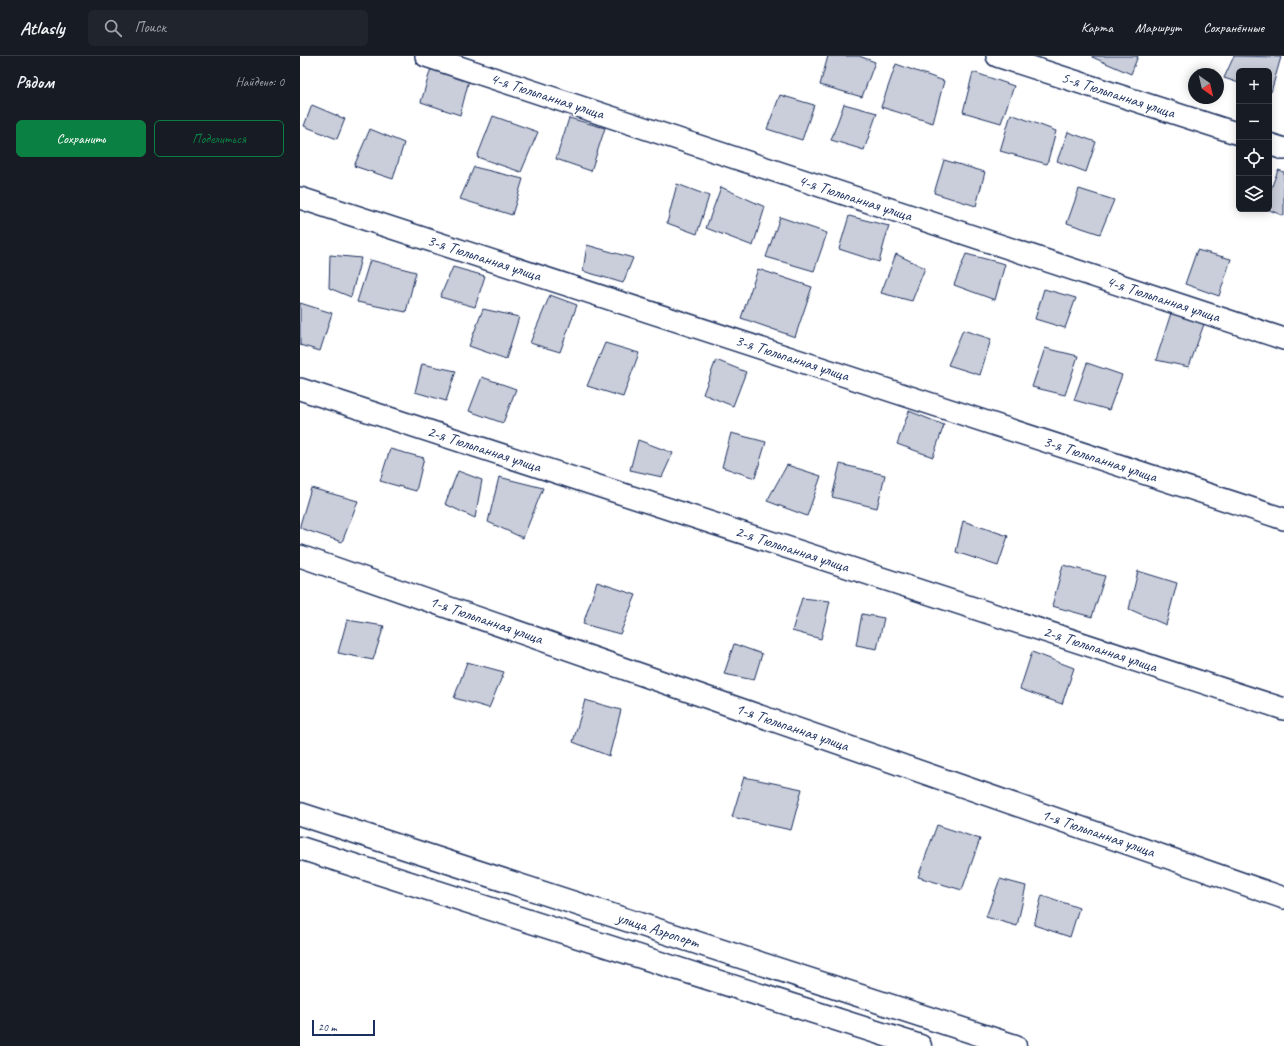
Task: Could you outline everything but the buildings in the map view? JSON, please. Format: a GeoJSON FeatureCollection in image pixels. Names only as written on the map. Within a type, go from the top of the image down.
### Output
{"type":"FeatureCollection","features":[{"type":"Feature","properties":{"kind":"main road","name":"улица Аэропорт"},"geometry":{"type":"LineString","coordinates":[[300,814],[1015,1046]]}},
{"type":"Feature","properties":{"kind":"main road","name":"улица Аэропорт"},"geometry":{"type":"LineString","coordinates":[[300,848],[920,1046]]}},
{"type":"Feature","properties":{"kind":"street","name":"4-я Тюльпанная улица"},"geometry":{"type":"LineString","coordinates":[[426,56],[1284,339]]}},
{"type":"Feature","properties":{"kind":"street","name":"5-я Тюльпанная улица"},"geometry":{"type":"LineString","coordinates":[[997,56],[1236,133]]}},
{"type":"Feature","properties":{"kind":"street"},"geometry":{"type":"LineString","coordinates":[[1272,145],[1284,149]]}},
{"type":"Feature","properties":{"kind":"street","name":"3-я Тюльпанная улица"},"geometry":{"type":"LineString","coordinates":[[300,198],[1284,519]]}},
{"type":"Feature","properties":{"kind":"street","name":"2-я Тюльпанная улица"},"geometry":{"type":"LineString","coordinates":[[300,389],[1284,709]]}},
{"type":"Feature","properties":{"kind":"street","name":"1-я Тюльпанная улица"},"geometry":{"type":"LineString","coordinates":[[300,556],[1284,898]]}}]}
